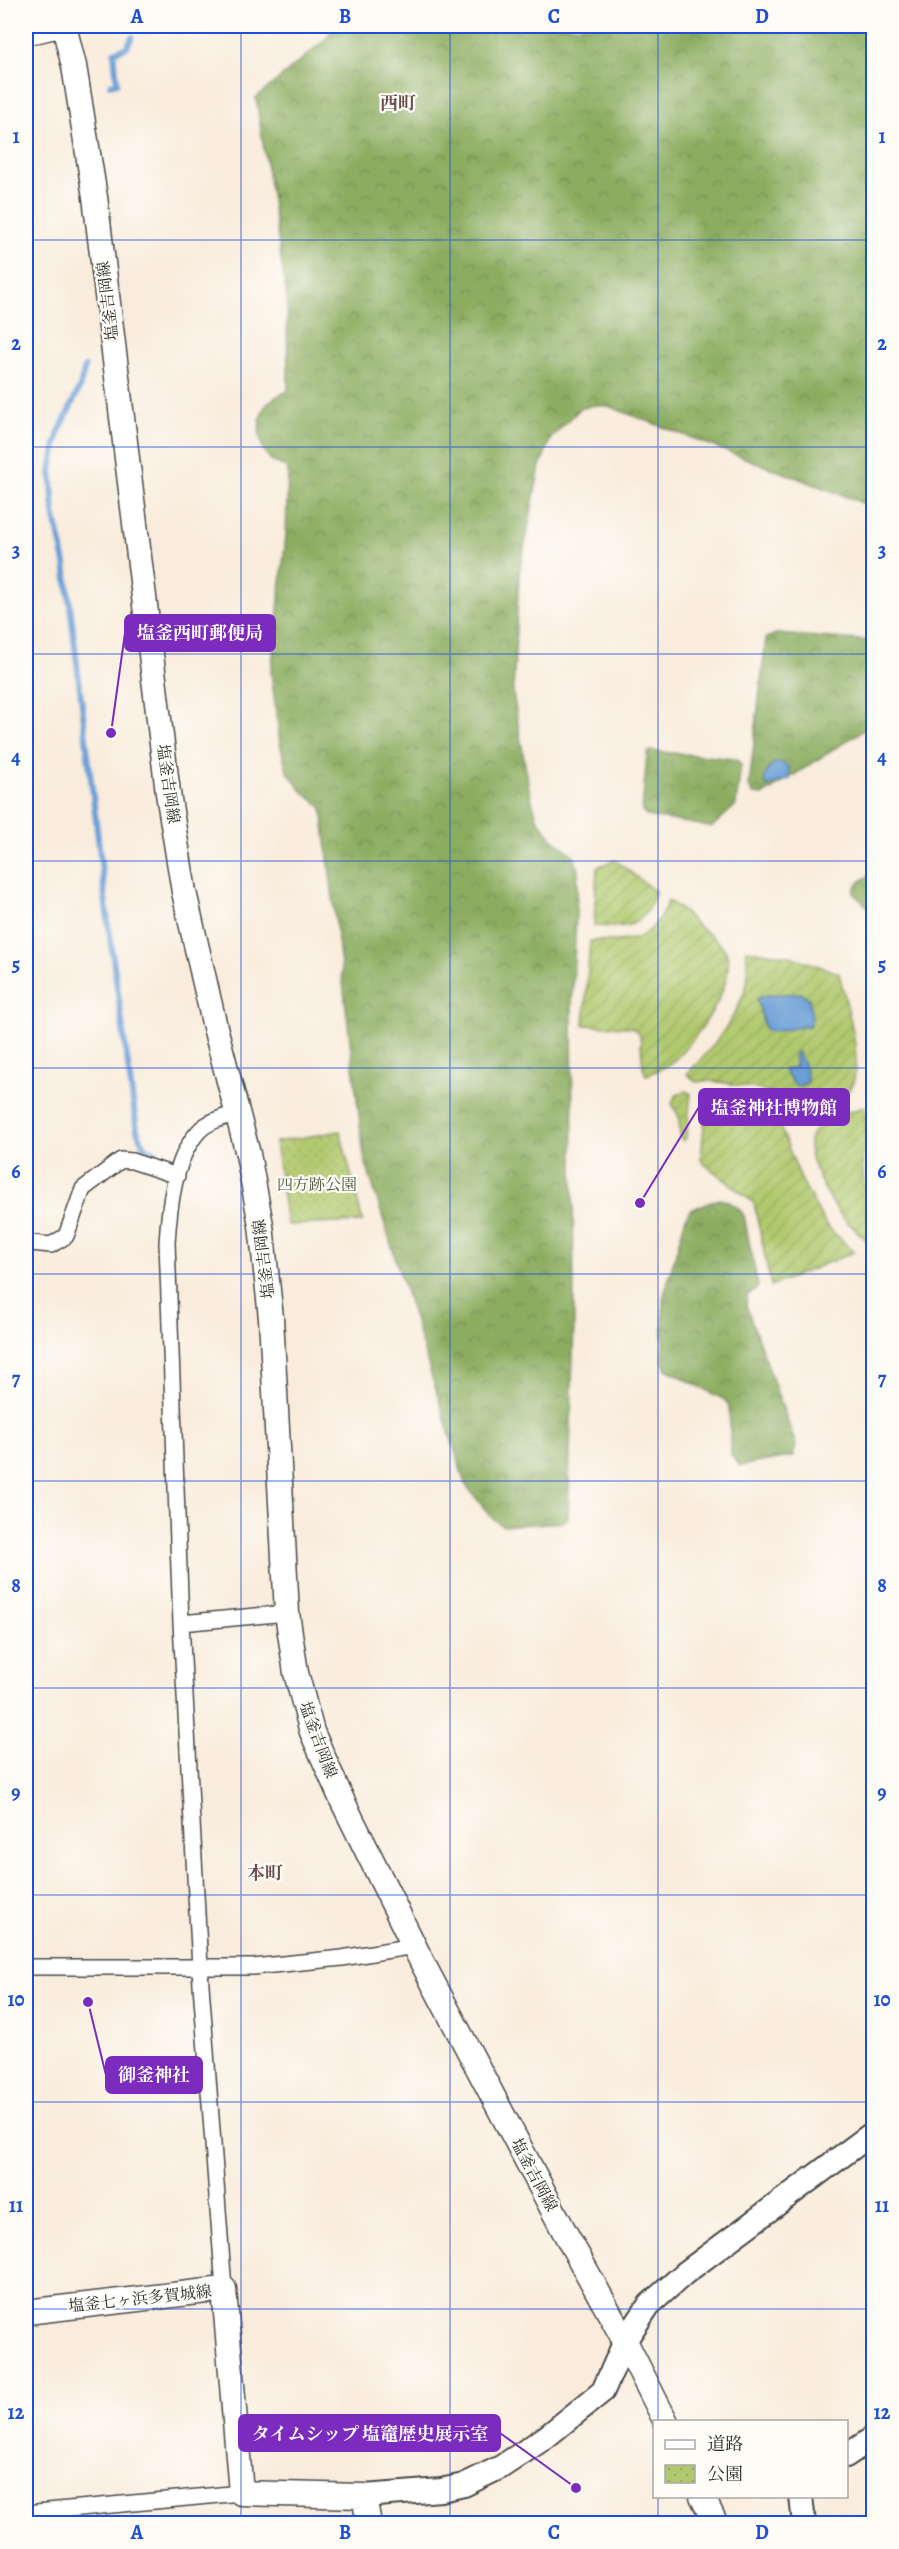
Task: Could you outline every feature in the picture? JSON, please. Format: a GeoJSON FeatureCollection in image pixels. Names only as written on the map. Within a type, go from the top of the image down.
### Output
{"type":"FeatureCollection","features":[{"type":"Feature","properties":{"kind":"main road"},"geometry":{"type":"LineString","coordinates":[[26,33],[55,26]]}},
{"type":"Feature","properties":{"kind":"main road","name":"塩釜吉岡線"},"geometry":{"type":"LineString","coordinates":[[64,26],[74,66],[95,197],[168,794],[182,881],[215,1027],[248,1154],[261,1225],[271,1318],[287,1613],[296,1673],[312,1732],[342,1800],[414,1946],[665,2420]]}},
{"type":"Feature","properties":{"kind":"main road","name":"塩釜七ヶ浜多賀城線"},"geometry":{"type":"LineString","coordinates":[[26,2312],[224,2289],[241,2493]]}},
{"type":"Feature","properties":{"kind":"main road"},"geometry":{"type":"LineString","coordinates":[[241,2493],[364,2496],[369,2523]]}},
{"type":"Feature","properties":{"kind":"main road"},"geometry":{"type":"LineString","coordinates":[[703,2498],[716,2523]]}},
{"type":"Feature","properties":{"kind":"street"},"geometry":{"type":"LineString","coordinates":[[224,2289],[200,1967],[181,1623],[167,1243],[169,1204],[186,1152],[200,1130],[215,1121],[238,1113]]}},
{"type":"Feature","properties":{"kind":"street"},"geometry":{"type":"LineString","coordinates":[[26,1240],[31,1243],[51,1245],[66,1236],[83,1189],[121,1160],[132,1161],[177,1176]]}},
{"type":"Feature","properties":{"kind":"street"},"geometry":{"type":"LineString","coordinates":[[181,1623],[287,1613]]}},
{"type":"Feature","properties":{"kind":"street"},"geometry":{"type":"LineString","coordinates":[[26,1967],[253,1966],[342,1959],[414,1946]]}},
{"type":"Feature","properties":{"kind":"street"},"geometry":{"type":"LineString","coordinates":[[364,2496],[456,2487],[501,2467],[546,2437],[603,2391],[625,2341],[649,2305],[685,2273],[873,2132]]}},
{"type":"Feature","properties":{"kind":"street"},"geometry":{"type":"LineString","coordinates":[[848,2455],[873,2437]]}},
{"type":"Feature","properties":{"kind":"street"},"geometry":{"type":"LineString","coordinates":[[26,2514],[241,2493]]}},
{"type":"Feature","properties":{"kind":"street"},"geometry":{"type":"LineString","coordinates":[[801,2498],[804,2523]]}},
{"type":"Feature","properties":{"kind":"green space"},"geometry":{"type":"Polygon","coordinates":[[[333,26],[873,26],[873,507],[608,406],[594,405],[580,409],[551,438],[540,466],[519,574],[513,693],[529,789],[537,818],[551,837],[574,856],[578,870],[572,1006],[574,1321],[568,1518],[563,1522],[503,1526],[492,1518],[465,1484],[364,1157],[322,808],[300,789],[287,771],[280,743],[271,673],[286,536],[288,468],[273,461],[263,449],[260,420],[267,404],[288,391],[287,297],[256,98],[327,38],[333,26]]]}},
{"type":"Feature","properties":{"kind":"green space"},"geometry":{"type":"Polygon","coordinates":[[[776,634],[873,641],[873,724],[763,795],[753,794],[749,786],[766,638],[776,634]]]}},
{"type":"Feature","properties":{"kind":"green space"},"geometry":{"type":"Polygon","coordinates":[[[650,751],[736,759],[741,765],[736,805],[712,827],[647,816],[642,811],[647,754],[650,751]]]}},
{"type":"Feature","properties":{"kind":"green space"},"geometry":{"type":"Polygon","coordinates":[[[615,860],[656,892],[645,913],[634,923],[618,927],[594,926],[597,867],[615,860]]]}},
{"type":"Feature","properties":{"kind":"green space"},"geometry":{"type":"Polygon","coordinates":[[[873,873],[873,912],[854,894],[854,890],[858,884],[873,873]]]}},
{"type":"Feature","properties":{"kind":"green space"},"geometry":{"type":"Polygon","coordinates":[[[668,901],[721,945],[726,952],[728,965],[726,980],[720,996],[702,1028],[671,1063],[646,1075],[640,1035],[632,1027],[584,1025],[590,941],[621,941],[640,936],[659,920],[668,901]]]}},
{"type":"Feature","properties":{"kind":"green space"},"geometry":{"type":"Polygon","coordinates":[[[746,950],[790,956],[839,973],[850,1016],[856,1065],[854,1079],[846,1093],[828,1100],[814,1101],[721,1082],[696,1082],[687,1074],[714,1044],[743,996],[748,971],[746,950]]]}},
{"type":"Feature","properties":{"kind":"green space"},"geometry":{"type":"Polygon","coordinates":[[[686,1091],[691,1094],[686,1138],[683,1141],[680,1138],[679,1117],[672,1103],[675,1096],[686,1091]]]}},
{"type":"Feature","properties":{"kind":"green space"},"geometry":{"type":"Polygon","coordinates":[[[730,1100],[765,1108],[776,1117],[801,1179],[826,1225],[854,1252],[771,1286],[754,1203],[702,1162],[701,1158],[706,1104],[729,1107],[730,1100]]]}},
{"type":"Feature","properties":{"kind":"green space"},"geometry":{"type":"Polygon","coordinates":[[[865,1107],[868,1154],[862,1155],[864,1186],[873,1185],[873,1247],[836,1208],[814,1166],[809,1145],[814,1131],[826,1121],[865,1107]]]}},
{"type":"Feature","properties":{"kind":"green space","name":"四方跡公園"},"geometry":{"type":"Polygon","coordinates":[[[340,1131],[363,1222],[287,1225],[275,1142],[340,1131]]]}},
{"type":"Feature","properties":{"kind":"green space"},"geometry":{"type":"Polygon","coordinates":[[[719,1199],[734,1205],[744,1216],[758,1286],[755,1291],[747,1295],[746,1305],[796,1445],[793,1456],[740,1466],[731,1455],[729,1407],[725,1400],[666,1369],[663,1362],[663,1299],[686,1217],[690,1210],[719,1199]]]}},
{"type":"Feature","properties":{"kind":"water"},"geometry":{"type":"Polygon","coordinates":[[[774,763],[783,763],[789,768],[790,779],[767,787],[764,778],[774,763]]]}},
{"type":"Feature","properties":{"kind":"water"},"geometry":{"type":"Polygon","coordinates":[[[801,993],[809,998],[812,1018],[809,1026],[772,1032],[765,1030],[757,999],[767,995],[801,993]]]}},
{"type":"Feature","properties":{"kind":"water"},"geometry":{"type":"Polygon","coordinates":[[[797,1052],[804,1064],[808,1082],[800,1086],[795,1085],[783,1070],[796,1067],[794,1053],[797,1052]]]}},
{"type":"Feature","properties":{"kind":"waterway"},"geometry":{"type":"LineString","coordinates":[[110,85],[117,83],[114,52],[127,47],[132,37]]}},
{"type":"Feature","properties":{"kind":"waterway"},"geometry":{"type":"LineString","coordinates":[[85,367],[79,389],[58,434],[51,470],[54,513],[65,563],[108,922],[137,1130],[144,1147],[156,1152]]}},
{"type":"Feature","properties":{"kind":"place","name":"塩釜西町郵便局"},"geometry":{"type":"Point","coordinates":[111,733]}},
{"type":"Feature","properties":{"kind":"place","name":"塩釜神社博物館"},"geometry":{"type":"Point","coordinates":[640,1203]}},
{"type":"Feature","properties":{"kind":"place","name":"御釜神社"},"geometry":{"type":"Point","coordinates":[88,2002]}},
{"type":"Feature","properties":{"kind":"place","name":"タイムシップ 塩竈歴史展示室"},"geometry":{"type":"Point","coordinates":[576,2488]}},
{"type":"Feature","properties":{"kind":"district","name":"西町"},"geometry":{"type":"Point","coordinates":[398,103]}},
{"type":"Feature","properties":{"kind":"district","name":"本町"},"geometry":{"type":"Point","coordinates":[265,1873]}}]}
